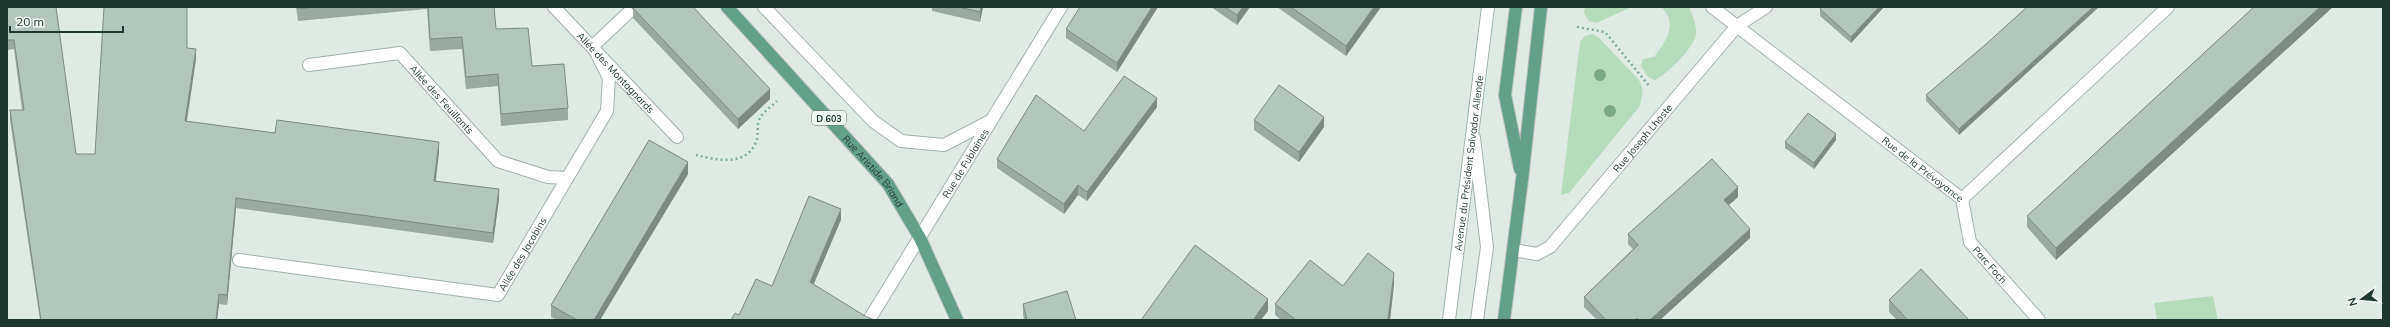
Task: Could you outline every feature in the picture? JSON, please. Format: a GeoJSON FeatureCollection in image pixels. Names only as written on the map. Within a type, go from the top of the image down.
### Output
{"type":"FeatureCollection","features":[{"type":"Feature","properties":{"kind":"main road","name":"Rue Aristide Briand"},"geometry":{"type":"LineString","coordinates":[[727,7],[888,184],[920,238],[957,320]]}},
{"type":"Feature","properties":{"kind":"main road"},"geometry":{"type":"LineString","coordinates":[[1516,7],[1505,95],[1522,180]]}},
{"type":"Feature","properties":{"kind":"main road"},"geometry":{"type":"LineString","coordinates":[[1504,320],[1522,180],[1541,7]]}},
{"type":"Feature","properties":{"kind":"street","name":"Allée des Montagnards"},"geometry":{"type":"LineString","coordinates":[[554,7],[593,46],[677,137]]}},
{"type":"Feature","properties":{"kind":"street"},"geometry":{"type":"LineString","coordinates":[[764,7],[873,121],[901,141],[944,145],[991,121]]}},
{"type":"Feature","properties":{"kind":"street","name":"Rue de Fublaines"},"geometry":{"type":"LineString","coordinates":[[869,320],[1061,7]]}},
{"type":"Feature","properties":{"kind":"street","name":"Avenue du Président Salvador Allende"},"geometry":{"type":"LineString","coordinates":[[1449,320],[1474,135],[1488,7]]}},
{"type":"Feature","properties":{"kind":"street","name":"Rue de la Prévoyance"},"geometry":{"type":"LineString","coordinates":[[1712,7],[1962,199],[2168,7]]}},
{"type":"Feature","properties":{"kind":"street","name":"Rue Joseph Lhoste"},"geometry":{"type":"LineString","coordinates":[[1513,250],[1536,254],[1550,247],[1737,26],[1766,7]]}},
{"type":"Feature","properties":{"kind":"street"},"geometry":{"type":"LineString","coordinates":[[593,46],[628,13]]}},
{"type":"Feature","properties":{"kind":"street","name":"Allée des Jacobins"},"geometry":{"type":"LineString","coordinates":[[239,260],[498,295],[607,111],[609,78],[593,46]]}},
{"type":"Feature","properties":{"kind":"street","name":"Allée des Feuillants"},"geometry":{"type":"LineString","coordinates":[[308,65],[400,53],[498,161],[548,177],[567,178]]}},
{"type":"Feature","properties":{"kind":"street"},"geometry":{"type":"LineString","coordinates":[[1474,135],[1487,247],[1477,320]]}},
{"type":"Feature","properties":{"kind":"street","name":"Parc Foch"},"geometry":{"type":"LineString","coordinates":[[1962,199],[1970,242],[2039,320]]}},
{"type":"Feature","properties":{"kind":"path"},"geometry":{"type":"LineString","coordinates":[[1577,27],[1605,32],[1651,89]]}},
{"type":"Feature","properties":{"kind":"path"},"geometry":{"type":"LineString","coordinates":[[677,137],[694,155],[732,160],[741,159],[749,153],[756,143],[760,118],[779,99]]}},
{"type":"Feature","properties":{"kind":"green space"},"geometry":{"type":"Polygon","coordinates":[[[1585,7],[1632,7],[1596,23],[1589,21],[1584,13],[1585,7]]]}},
{"type":"Feature","properties":{"kind":"green space"},"geometry":{"type":"Polygon","coordinates":[[[1661,7],[1689,7],[1695,24],[1696,34],[1694,40],[1679,60],[1655,80],[1648,77],[1641,66],[1643,59],[1654,57],[1663,45],[1669,32],[1669,20],[1661,7]]]}},
{"type":"Feature","properties":{"kind":"green space"},"geometry":{"type":"Polygon","coordinates":[[[1592,34],[1598,37],[1639,80],[1642,87],[1642,96],[1639,107],[1569,193],[1561,195],[1580,42],[1585,36],[1592,34]]]}},
{"type":"Feature","properties":{"kind":"green space"},"geometry":{"type":"Polygon","coordinates":[[[2213,296],[2218,320],[2157,320],[2154,303],[2213,296]]]}},
{"type":"Feature","properties":{"kind":"building"},"geometry":{"type":"Polygon","coordinates":[[[7,7],[56,7],[76,154],[95,154],[104,7],[187,7],[187,48],[196,49],[185,121],[275,133],[277,120],[439,142],[434,181],[499,189],[493,233],[236,198],[227,295],[219,294],[216,320],[41,320],[10,110],[24,110],[14,40],[7,40],[7,7]]]}},
{"type":"Feature","properties":{"kind":"building"},"geometry":{"type":"Polygon","coordinates":[[[298,7],[315,7],[298,9],[298,7]]]}},
{"type":"Feature","properties":{"kind":"building"},"geometry":{"type":"Polygon","coordinates":[[[428,7],[494,7],[496,29],[528,28],[532,66],[564,64],[568,108],[501,114],[498,74],[466,77],[462,37],[430,39],[428,7]]]}},
{"type":"Feature","properties":{"kind":"building"},"geometry":{"type":"Polygon","coordinates":[[[693,7],[770,89],[738,119],[633,8],[693,7]]]}},
{"type":"Feature","properties":{"kind":"building"},"geometry":{"type":"Polygon","coordinates":[[[959,7],[981,7],[980,12],[959,7]]]}},
{"type":"Feature","properties":{"kind":"building"},"geometry":{"type":"Polygon","coordinates":[[[1080,7],[1152,7],[1117,63],[1066,29],[1080,7]]]}},
{"type":"Feature","properties":{"kind":"building"},"geometry":{"type":"Polygon","coordinates":[[[1225,7],[1243,7],[1237,15],[1225,7]]]}},
{"type":"Feature","properties":{"kind":"building"},"geometry":{"type":"Polygon","coordinates":[[[1291,7],[1374,7],[1346,46],[1291,7]]]}},
{"type":"Feature","properties":{"kind":"building"},"geometry":{"type":"Polygon","coordinates":[[[1822,7],[1879,7],[1851,37],[1820,9],[1822,7]]]}},
{"type":"Feature","properties":{"kind":"building"},"geometry":{"type":"Polygon","coordinates":[[[2027,7],[2093,7],[1959,129],[1926,95],[2027,7]]]}},
{"type":"Feature","properties":{"kind":"building"},"geometry":{"type":"Polygon","coordinates":[[[2254,7],[2320,7],[2056,248],[2027,216],[2254,7]]]}},
{"type":"Feature","properties":{"kind":"building"},"geometry":{"type":"Polygon","coordinates":[[[1124,76],[1157,98],[1087,192],[1078,185],[1064,204],[997,159],[1036,95],[1084,131],[1124,76]]]}},
{"type":"Feature","properties":{"kind":"building"},"geometry":{"type":"Polygon","coordinates":[[[1279,85],[1324,117],[1299,152],[1254,120],[1279,85]]]}},
{"type":"Feature","properties":{"kind":"building"},"geometry":{"type":"Polygon","coordinates":[[[1808,113],[1836,134],[1814,163],[1785,142],[1808,113]]]}},
{"type":"Feature","properties":{"kind":"building"},"geometry":{"type":"Polygon","coordinates":[[[649,140],[688,162],[594,320],[577,320],[551,305],[649,140]]]}},
{"type":"Feature","properties":{"kind":"building"},"geometry":{"type":"Polygon","coordinates":[[[1712,159],[1738,187],[1724,200],[1750,229],[1650,320],[1639,320],[1637,318],[1635,320],[1606,320],[1584,297],[1638,245],[1628,234],[1712,159]]]}},
{"type":"Feature","properties":{"kind":"building"},"geometry":{"type":"Polygon","coordinates":[[[809,196],[841,209],[810,282],[874,320],[731,320],[735,313],[739,315],[756,279],[772,286],[809,196]]]}},
{"type":"Feature","properties":{"kind":"building"},"geometry":{"type":"Polygon","coordinates":[[[1195,245],[1268,299],[1253,320],[1141,320],[1195,245]]]}},
{"type":"Feature","properties":{"kind":"building"},"geometry":{"type":"Polygon","coordinates":[[[1368,253],[1394,273],[1388,319],[1394,320],[1296,320],[1275,304],[1310,260],[1343,286],[1368,253]]]}},
{"type":"Feature","properties":{"kind":"building"},"geometry":{"type":"Polygon","coordinates":[[[1921,269],[1969,320],[1908,320],[1889,300],[1921,269]]]}},
{"type":"Feature","properties":{"kind":"building"},"geometry":{"type":"Polygon","coordinates":[[[1067,291],[1076,320],[1027,320],[1023,304],[1067,291]]]}}]}
